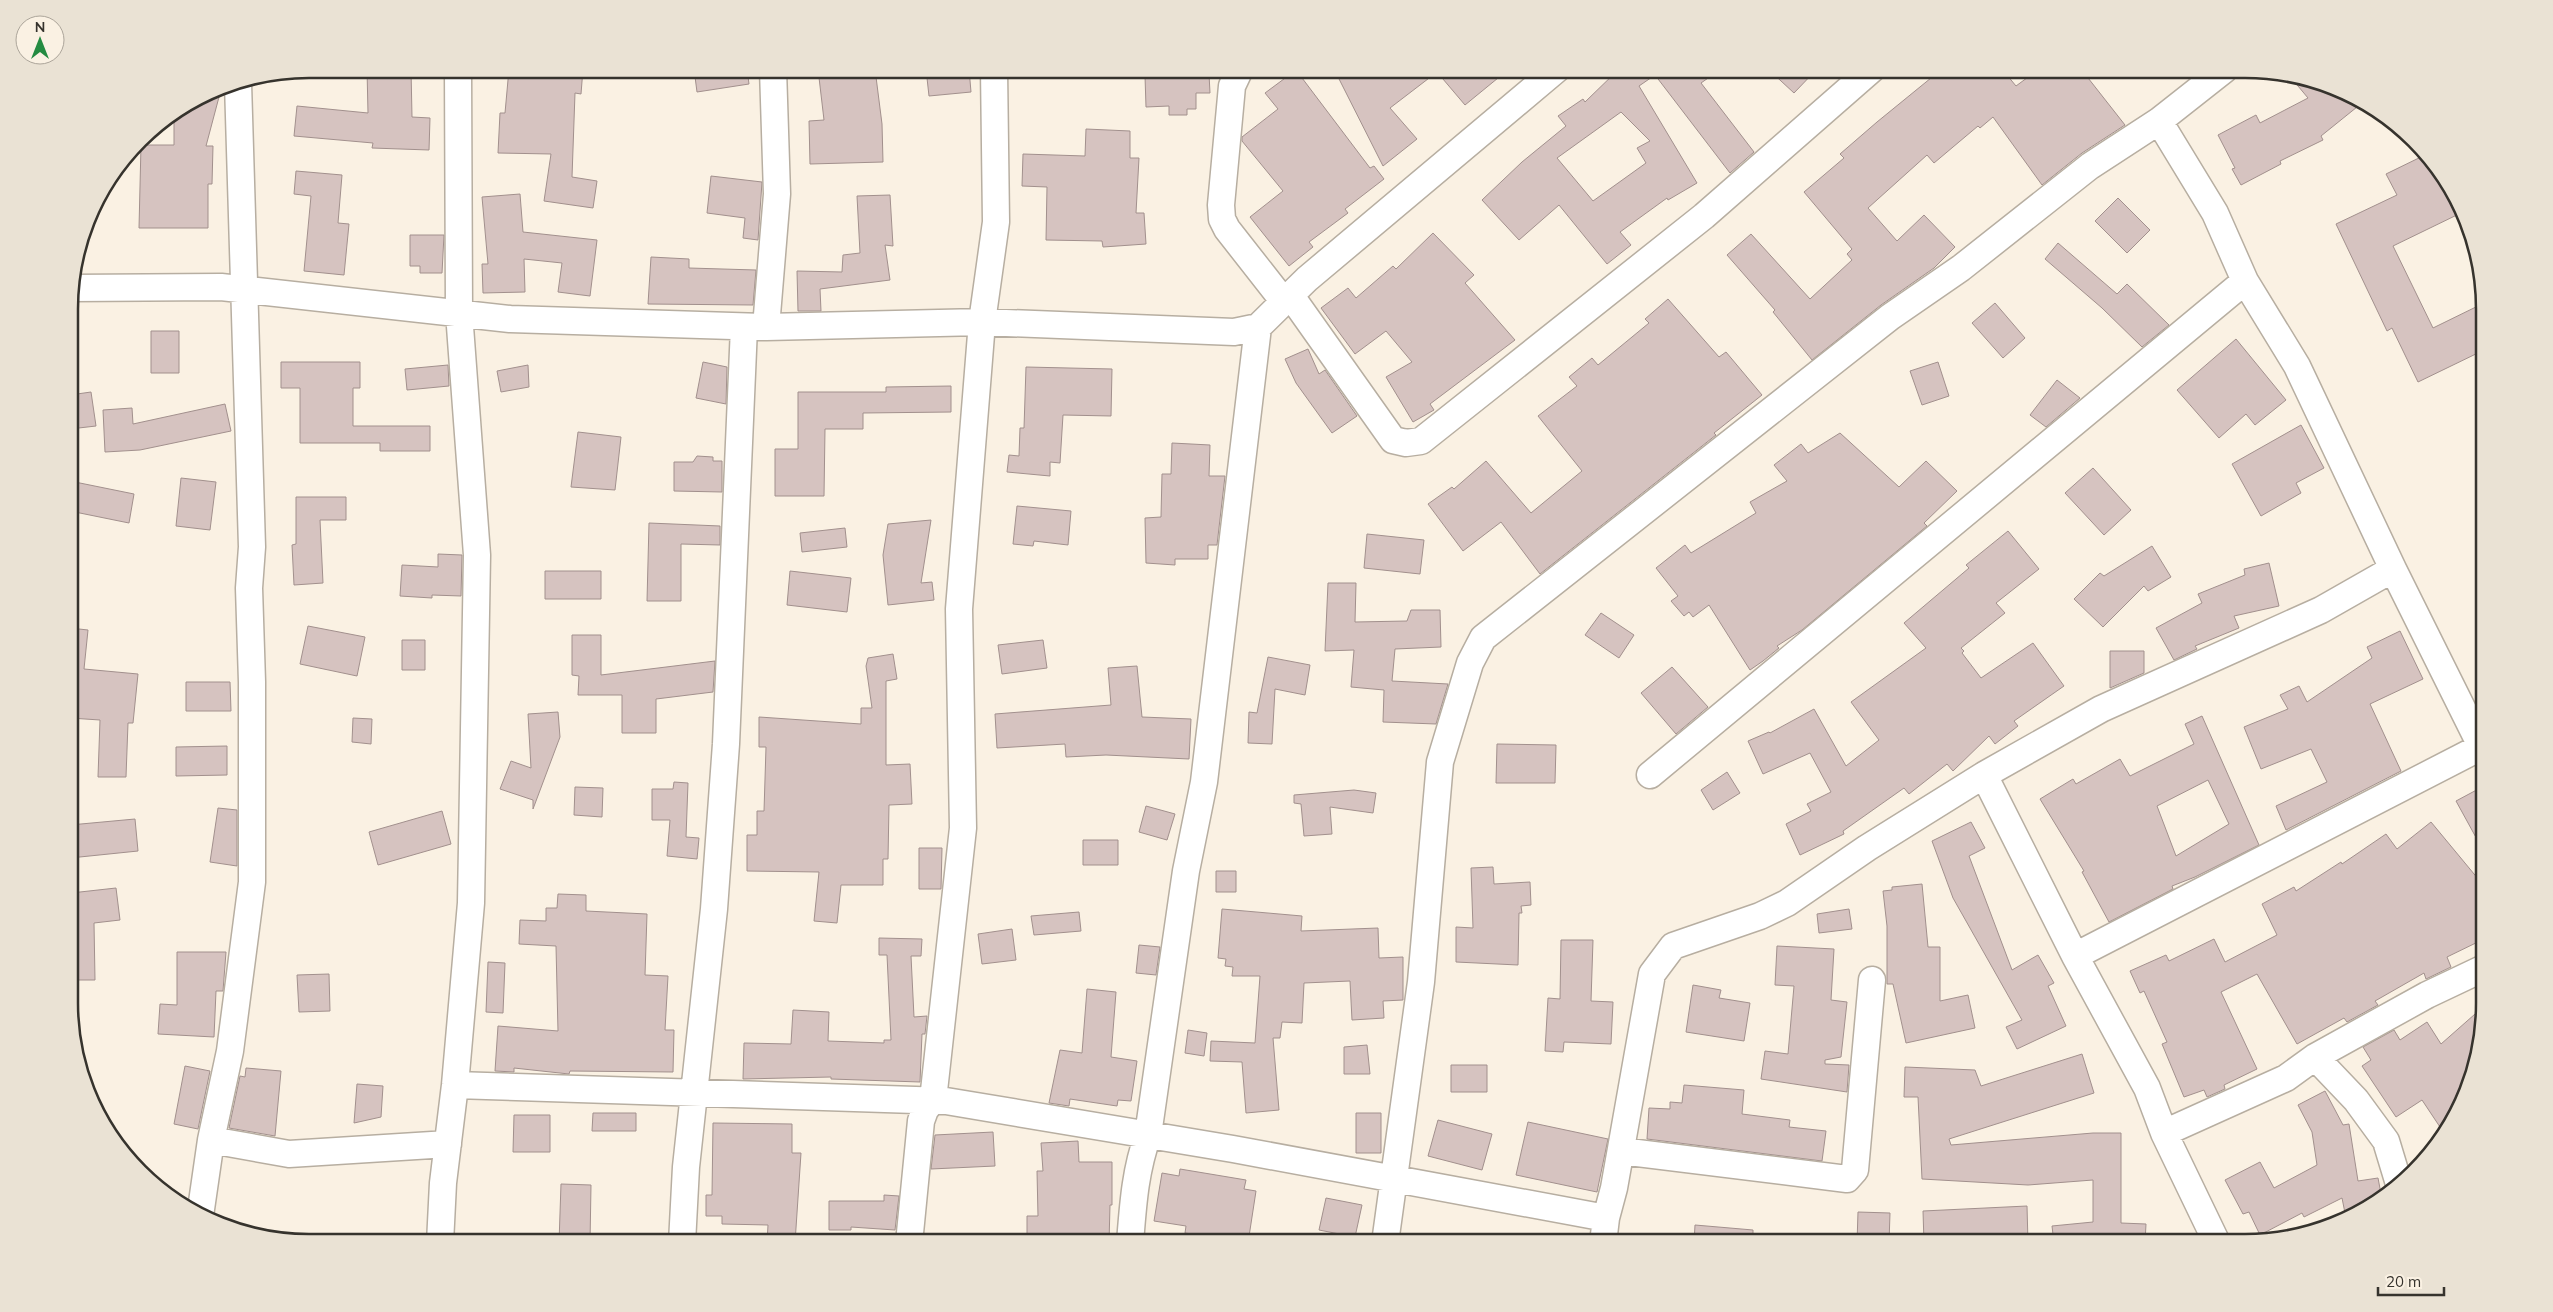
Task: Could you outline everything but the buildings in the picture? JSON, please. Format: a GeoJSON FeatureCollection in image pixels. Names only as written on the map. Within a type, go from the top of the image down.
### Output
{"type":"FeatureCollection","features":[{"type":"Feature","properties":{"kind":"street"},"geometry":{"type":"LineString","coordinates":[[440,1234],[443,1183],[455,1085],[471,903],[477,555],[459,313],[458,78]]}},
{"type":"Feature","properties":{"kind":"street"},"geometry":{"type":"LineString","coordinates":[[683,1234],[693,1092],[714,909],[755,327],[777,194],[773,78]]}},
{"type":"Feature","properties":{"kind":"street"},"geometry":{"type":"LineString","coordinates":[[910,1234],[921,1121],[925,1110],[933,1100],[962,828],[959,609],[970,448],[982,322],[996,222],[994,78]]}},
{"type":"Feature","properties":{"kind":"street"},"geometry":{"type":"LineString","coordinates":[[1236,78],[1232,86],[1221,205],[1222,219],[1227,229],[1288,300],[1393,440],[1406,443],[1421,441],[1704,216],[1862,78]]}},
{"type":"Feature","properties":{"kind":"street"},"geometry":{"type":"LineString","coordinates":[[78,288],[147,286],[245,290],[510,318],[755,327],[982,322],[1234,332],[1258,327],[1288,300],[1307,279],[1546,78]]}},
{"type":"Feature","properties":{"kind":"street"},"geometry":{"type":"LineString","coordinates":[[1386,1234],[1421,982],[1440,762],[1470,663],[1484,638],[1890,317],[1961,268],[2090,166],[2159,121],[2214,78]]}},
{"type":"Feature","properties":{"kind":"street"},"geometry":{"type":"LineString","coordinates":[[201,1208],[211,1140],[230,1051],[252,882],[252,682],[249,588],[252,547],[238,89]]}},
{"type":"Feature","properties":{"kind":"street"},"geometry":{"type":"LineString","coordinates":[[2159,121],[2215,213],[2245,281],[2297,366],[2393,569],[2476,737]]}},
{"type":"Feature","properties":{"kind":"street"},"geometry":{"type":"LineString","coordinates":[[1650,775],[2245,281]]}},
{"type":"Feature","properties":{"kind":"street"},"geometry":{"type":"LineString","coordinates":[[1131,1234],[1134,1188],[1139,1160],[1148,1135],[1186,871],[1204,782],[1258,327]]}},
{"type":"Feature","properties":{"kind":"street"},"geometry":{"type":"LineString","coordinates":[[455,1085],[933,1100],[1148,1135],[1392,1180],[1604,1230],[1621,1151],[1652,974],[1673,946],[1760,916],[1786,904],[1866,848],[1984,775],[2101,710],[2321,610],[2393,569]]}},
{"type":"Feature","properties":{"kind":"street"},"geometry":{"type":"LineString","coordinates":[[2075,956],[2476,752]]}},
{"type":"Feature","properties":{"kind":"street"},"geometry":{"type":"LineString","coordinates":[[1984,775],[2075,956],[2147,1088],[2164,1133],[2213,1234]]}},
{"type":"Feature","properties":{"kind":"street"},"geometry":{"type":"LineString","coordinates":[[2164,1133],[2286,1078],[2315,1057],[2427,995],[2476,972]]}},
{"type":"Feature","properties":{"kind":"street"},"geometry":{"type":"LineString","coordinates":[[1621,1151],[1846,1179],[1853,1175],[1855,1170],[1872,980]]}},
{"type":"Feature","properties":{"kind":"street"},"geometry":{"type":"LineString","coordinates":[[2315,1057],[2356,1100],[2386,1140],[2397,1177]]}},
{"type":"Feature","properties":{"kind":"street"},"geometry":{"type":"LineString","coordinates":[[211,1140],[288,1154],[448,1144]]}}]}
